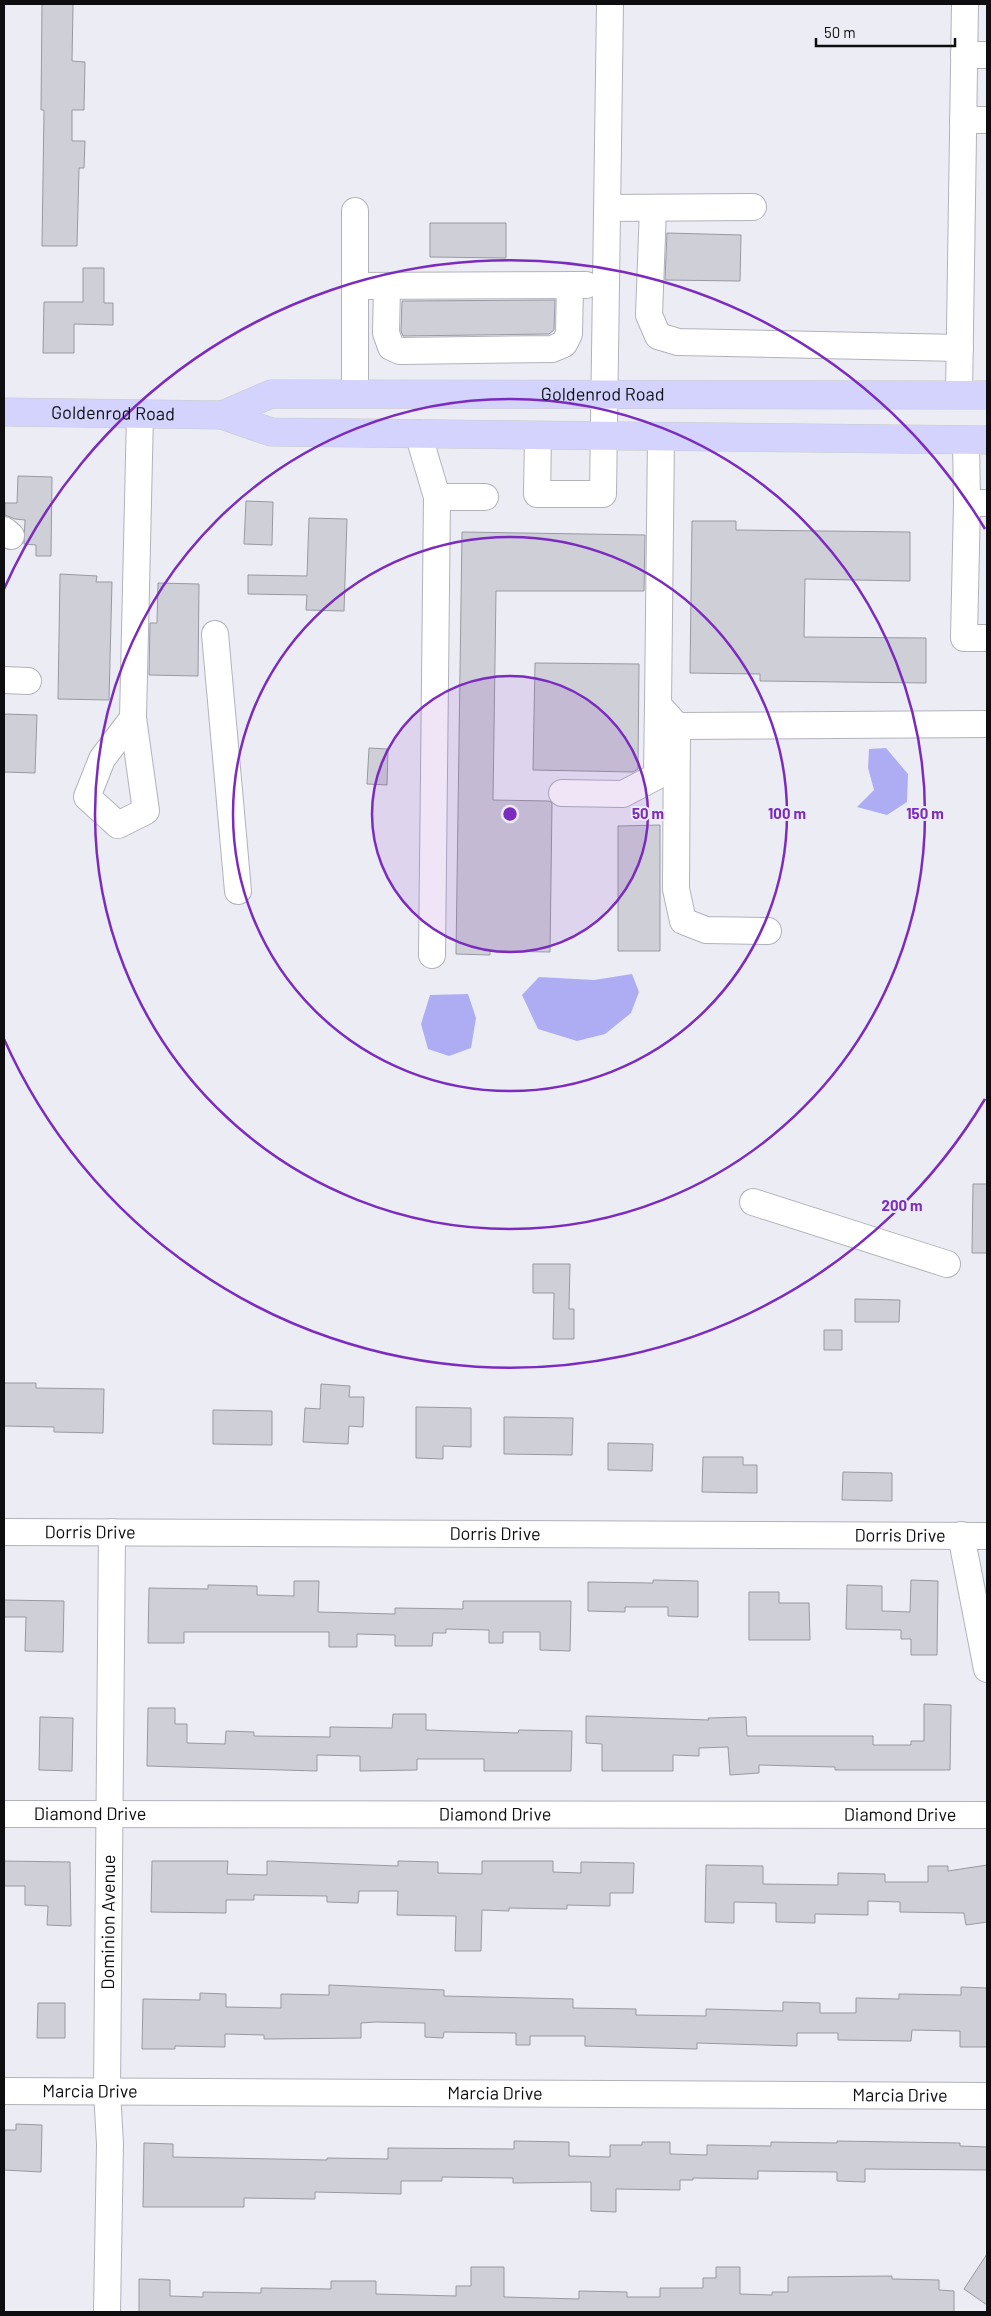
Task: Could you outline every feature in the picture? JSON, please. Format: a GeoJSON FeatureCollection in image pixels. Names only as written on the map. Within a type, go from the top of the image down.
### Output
{"type":"FeatureCollection","features":[{"type":"Feature","properties":{"kind":"main road","name":"Goldenrod Road"},"geometry":{"type":"LineString","coordinates":[[222,415],[271,394],[987,395]]}},
{"type":"Feature","properties":{"kind":"main road","name":"Goldenrod Road"},"geometry":{"type":"LineString","coordinates":[[4,412],[222,415],[271,432],[977,440]]}},
{"type":"Feature","properties":{"kind":"street"},"geometry":{"type":"LineString","coordinates":[[538,435],[537,494],[603,494],[606,394],[610,4]]}},
{"type":"Feature","properties":{"kind":"street"},"geometry":{"type":"LineString","coordinates":[[959,395],[960,348],[975,120],[976,55],[972,20]]}},
{"type":"Feature","properties":{"kind":"street"},"geometry":{"type":"LineString","coordinates":[[608,208],[753,207]]}},
{"type":"Feature","properties":{"kind":"street"},"geometry":{"type":"LineString","coordinates":[[653,208],[649,316],[658,336],[678,342],[960,348]]}},
{"type":"Feature","properties":{"kind":"street"},"geometry":{"type":"LineString","coordinates":[[355,211],[355,394]]}},
{"type":"Feature","properties":{"kind":"street"},"geometry":{"type":"LineString","coordinates":[[386,286],[386,333],[391,347],[400,351],[552,349],[564,344],[569,334],[570,285]]}},
{"type":"Feature","properties":{"kind":"street"},"geometry":{"type":"LineString","coordinates":[[355,286],[607,285]]}},
{"type":"Feature","properties":{"kind":"street"},"geometry":{"type":"LineString","coordinates":[[133,718],[140,414]]}},
{"type":"Feature","properties":{"kind":"street"},"geometry":{"type":"LineString","coordinates":[[418,433],[437,497],[432,955]]}},
{"type":"Feature","properties":{"kind":"street"},"geometry":{"type":"LineString","coordinates":[[562,793],[623,794],[657,776],[661,436]]}},
{"type":"Feature","properties":{"kind":"street"},"geometry":{"type":"LineString","coordinates":[[977,440],[977,503],[964,638],[987,638]]}},
{"type":"Feature","properties":{"kind":"street"},"geometry":{"type":"LineString","coordinates":[[437,497],[485,497]]}},
{"type":"Feature","properties":{"kind":"street"},"geometry":{"type":"LineString","coordinates":[[215,634],[238,891]]}},
{"type":"Feature","properties":{"kind":"street"},"geometry":{"type":"LineString","coordinates":[[658,705],[677,726],[676,889],[683,921],[706,930],[768,931]]}},
{"type":"Feature","properties":{"kind":"street"},"geometry":{"type":"LineString","coordinates":[[677,726],[987,724]]}},
{"type":"Feature","properties":{"kind":"street"},"geometry":{"type":"LineString","coordinates":[[753,1202],[947,1264]]}},
{"type":"Feature","properties":{"kind":"street","name":"Dorris Drive"},"geometry":{"type":"LineString","coordinates":[[4,1532],[987,1536]]}},
{"type":"Feature","properties":{"kind":"street","name":"Dominion Avenue"},"geometry":{"type":"LineString","coordinates":[[107,2312],[110,2144],[107,2091],[112,1532]]}},
{"type":"Feature","properties":{"kind":"street"},"geometry":{"type":"LineString","coordinates":[[961,1535],[987,1669]]}},
{"type":"Feature","properties":{"kind":"street","name":"Diamond Drive"},"geometry":{"type":"LineString","coordinates":[[4,1814],[987,1815]]}},
{"type":"Feature","properties":{"kind":"street","name":"Marcia Drive"},"geometry":{"type":"LineString","coordinates":[[4,2091],[987,2096]]}},
{"type":"Feature","properties":{"kind":"water"},"geometry":{"type":"Polygon","coordinates":[[[886,748],[908,774],[907,802],[887,815],[857,807],[874,790],[868,768],[869,749],[886,748]]]}},
{"type":"Feature","properties":{"kind":"water"},"geometry":{"type":"Polygon","coordinates":[[[632,974],[639,992],[631,1013],[605,1034],[577,1041],[538,1029],[522,995],[539,977],[594,980],[632,974]]]}},
{"type":"Feature","properties":{"kind":"water"},"geometry":{"type":"Polygon","coordinates":[[[468,994],[476,1018],[471,1048],[449,1056],[428,1049],[421,1024],[430,995],[468,994]]]}},
{"type":"Feature","properties":{"kind":"building"},"geometry":{"type":"Polygon","coordinates":[[[42,4],[73,4],[72,61],[85,62],[84,110],[72,110],[72,141],[85,141],[84,168],[79,168],[77,246],[42,246],[44,110],[41,110],[42,4]]]}},
{"type":"Feature","properties":{"kind":"building"},"geometry":{"type":"Polygon","coordinates":[[[430,223],[506,223],[506,258],[430,257],[430,223]]]}},
{"type":"Feature","properties":{"kind":"building"},"geometry":{"type":"Polygon","coordinates":[[[667,233],[741,235],[740,281],[665,280],[667,233]]]}},
{"type":"Feature","properties":{"kind":"building"},"geometry":{"type":"Polygon","coordinates":[[[83,268],[104,268],[104,303],[113,303],[113,325],[74,324],[74,353],[43,353],[44,302],[83,302],[83,268]]]}},
{"type":"Feature","properties":{"kind":"building"},"geometry":{"type":"Polygon","coordinates":[[[555,300],[554,330],[549,334],[403,336],[401,331],[402,301],[555,300]]]}},
{"type":"Feature","properties":{"kind":"building"},"geometry":{"type":"Polygon","coordinates":[[[18,476],[52,477],[51,556],[36,556],[36,545],[24,544],[25,520],[5,515],[5,503],[17,503],[18,476]]]}},
{"type":"Feature","properties":{"kind":"building"},"geometry":{"type":"Polygon","coordinates":[[[246,501],[273,502],[272,545],[244,544],[246,501]]]}},
{"type":"Feature","properties":{"kind":"building"},"geometry":{"type":"Polygon","coordinates":[[[309,518],[347,519],[344,611],[306,610],[307,595],[248,594],[248,575],[307,576],[309,518]]]}},
{"type":"Feature","properties":{"kind":"building"},"geometry":{"type":"Polygon","coordinates":[[[692,521],[736,521],[736,530],[910,532],[910,581],[805,579],[804,637],[926,638],[926,683],[760,681],[760,674],[690,673],[692,521]]]}},
{"type":"Feature","properties":{"kind":"building"},"geometry":{"type":"Polygon","coordinates":[[[462,532],[645,535],[644,591],[496,591],[493,800],[549,801],[552,803],[550,952],[490,951],[490,955],[456,954],[462,532]]]}},
{"type":"Feature","properties":{"kind":"building"},"geometry":{"type":"Polygon","coordinates":[[[60,574],[97,576],[96,582],[112,582],[109,700],[58,699],[60,574]]]}},
{"type":"Feature","properties":{"kind":"building"},"geometry":{"type":"Polygon","coordinates":[[[158,583],[199,584],[198,676],[149,675],[150,623],[157,623],[158,583]]]}},
{"type":"Feature","properties":{"kind":"building"},"geometry":{"type":"Polygon","coordinates":[[[535,663],[639,664],[638,769],[633,772],[533,770],[535,663]]]}},
{"type":"Feature","properties":{"kind":"building"},"geometry":{"type":"Polygon","coordinates":[[[4,714],[37,715],[35,773],[4,772],[4,714]]]}},
{"type":"Feature","properties":{"kind":"building"},"geometry":{"type":"Polygon","coordinates":[[[369,748],[388,749],[387,785],[367,784],[369,748]]]}},
{"type":"Feature","properties":{"kind":"building"},"geometry":{"type":"Polygon","coordinates":[[[660,825],[660,951],[618,951],[618,826],[660,825]]]}},
{"type":"Feature","properties":{"kind":"building"},"geometry":{"type":"Polygon","coordinates":[[[973,1184],[987,1184],[987,1253],[972,1253],[973,1184]]]}},
{"type":"Feature","properties":{"kind":"building"},"geometry":{"type":"Polygon","coordinates":[[[533,1264],[570,1264],[569,1309],[574,1309],[574,1339],[553,1339],[554,1293],[533,1293],[533,1264]]]}},
{"type":"Feature","properties":{"kind":"building"},"geometry":{"type":"Polygon","coordinates":[[[855,1299],[900,1300],[899,1322],[855,1322],[855,1299]]]}},
{"type":"Feature","properties":{"kind":"building"},"geometry":{"type":"Polygon","coordinates":[[[824,1330],[842,1330],[842,1350],[824,1350],[824,1330]]]}},
{"type":"Feature","properties":{"kind":"building"},"geometry":{"type":"Polygon","coordinates":[[[4,1383],[36,1383],[36,1388],[104,1389],[103,1433],[54,1432],[54,1427],[4,1426],[4,1383]]]}},
{"type":"Feature","properties":{"kind":"building"},"geometry":{"type":"Polygon","coordinates":[[[321,1384],[350,1386],[349,1397],[364,1397],[363,1427],[349,1426],[348,1444],[303,1442],[305,1408],[320,1409],[321,1384]]]}},
{"type":"Feature","properties":{"kind":"building"},"geometry":{"type":"Polygon","coordinates":[[[416,1407],[471,1408],[471,1447],[443,1446],[443,1459],[416,1458],[416,1407]]]}},
{"type":"Feature","properties":{"kind":"building"},"geometry":{"type":"Polygon","coordinates":[[[213,1410],[272,1411],[272,1445],[213,1444],[213,1410]]]}},
{"type":"Feature","properties":{"kind":"building"},"geometry":{"type":"Polygon","coordinates":[[[504,1417],[573,1418],[572,1455],[504,1454],[504,1417]]]}},
{"type":"Feature","properties":{"kind":"building"},"geometry":{"type":"Polygon","coordinates":[[[608,1443],[653,1444],[652,1471],[608,1470],[608,1443]]]}},
{"type":"Feature","properties":{"kind":"building"},"geometry":{"type":"Polygon","coordinates":[[[703,1457],[743,1457],[743,1465],[757,1465],[757,1493],[702,1492],[703,1457]]]}},
{"type":"Feature","properties":{"kind":"building"},"geometry":{"type":"Polygon","coordinates":[[[843,1472],[892,1473],[892,1501],[842,1500],[843,1472]]]}},
{"type":"Feature","properties":{"kind":"building"},"geometry":{"type":"Polygon","coordinates":[[[653,1580],[698,1581],[698,1617],[668,1616],[668,1607],[625,1607],[625,1612],[588,1611],[588,1582],[653,1583],[653,1580]]]}},
{"type":"Feature","properties":{"kind":"building"},"geometry":{"type":"Polygon","coordinates":[[[911,1580],[938,1581],[937,1655],[911,1655],[911,1639],[901,1639],[901,1630],[846,1629],[847,1585],[882,1586],[882,1611],[910,1612],[911,1580]]]}},
{"type":"Feature","properties":{"kind":"building"},"geometry":{"type":"Polygon","coordinates":[[[294,1581],[319,1581],[318,1612],[395,1614],[395,1608],[463,1609],[463,1601],[571,1601],[570,1651],[540,1650],[540,1632],[503,1632],[503,1643],[489,1643],[489,1630],[446,1629],[446,1633],[433,1633],[432,1646],[395,1646],[395,1635],[357,1634],[357,1647],[329,1647],[329,1632],[184,1632],[184,1643],[148,1643],[149,1588],[208,1589],[208,1585],[257,1586],[257,1595],[294,1596],[294,1581]]]}},
{"type":"Feature","properties":{"kind":"building"},"geometry":{"type":"Polygon","coordinates":[[[749,1592],[779,1592],[779,1603],[809,1603],[810,1640],[749,1640],[749,1592]]]}},
{"type":"Feature","properties":{"kind":"building"},"geometry":{"type":"Polygon","coordinates":[[[4,1600],[64,1601],[63,1652],[25,1651],[26,1617],[4,1617],[4,1600]]]}},
{"type":"Feature","properties":{"kind":"building"},"geometry":{"type":"Polygon","coordinates":[[[924,1704],[951,1705],[950,1770],[835,1770],[835,1767],[759,1765],[759,1773],[730,1775],[728,1747],[699,1748],[699,1756],[673,1755],[673,1771],[602,1771],[602,1744],[586,1743],[586,1716],[709,1720],[708,1718],[746,1717],[747,1736],[873,1736],[873,1745],[911,1745],[911,1741],[924,1741],[924,1704]]]}},
{"type":"Feature","properties":{"kind":"building"},"geometry":{"type":"Polygon","coordinates":[[[148,1708],[175,1708],[175,1724],[187,1724],[187,1743],[225,1744],[226,1731],[254,1732],[254,1736],[330,1737],[330,1727],[392,1728],[393,1714],[426,1714],[426,1730],[518,1733],[519,1730],[572,1731],[571,1771],[484,1771],[484,1759],[417,1759],[417,1770],[360,1771],[360,1756],[317,1755],[317,1771],[147,1766],[148,1708]]]}},
{"type":"Feature","properties":{"kind":"building"},"geometry":{"type":"Polygon","coordinates":[[[40,1717],[73,1718],[72,1771],[39,1770],[40,1717]]]}},
{"type":"Feature","properties":{"kind":"building"},"geometry":{"type":"Polygon","coordinates":[[[4,1861],[70,1862],[71,1926],[47,1925],[48,1906],[25,1905],[25,1886],[4,1886],[4,1861]]]}},
{"type":"Feature","properties":{"kind":"building"},"geometry":{"type":"Polygon","coordinates":[[[152,1861],[228,1861],[227,1874],[267,1875],[267,1861],[398,1866],[398,1861],[438,1862],[438,1873],[482,1874],[482,1861],[553,1861],[553,1872],[581,1873],[581,1862],[634,1863],[633,1893],[610,1893],[610,1906],[567,1905],[567,1909],[509,1908],[509,1911],[482,1910],[481,1951],[455,1951],[456,1916],[397,1915],[398,1891],[359,1891],[358,1903],[327,1902],[327,1896],[254,1895],[254,1900],[226,1900],[226,1913],[151,1912],[152,1861]]]}},
{"type":"Feature","properties":{"kind":"building"},"geometry":{"type":"Polygon","coordinates":[[[706,1865],[763,1866],[763,1884],[838,1885],[838,1873],[885,1874],[885,1882],[928,1882],[928,1866],[948,1866],[948,1871],[987,1865],[987,1922],[966,1925],[964,1913],[900,1912],[900,1902],[868,1901],[868,1915],[815,1914],[815,1923],[776,1922],[776,1903],[734,1902],[734,1923],[705,1922],[706,1865]]]}},
{"type":"Feature","properties":{"kind":"building"},"geometry":{"type":"Polygon","coordinates":[[[329,1985],[444,1990],[444,1996],[573,1999],[573,2008],[636,2009],[636,2015],[706,2016],[706,2009],[783,2011],[783,2002],[820,2003],[820,2013],[856,2013],[856,1998],[899,1999],[899,1994],[961,1995],[961,1987],[987,1988],[987,2047],[960,2047],[960,2031],[912,2030],[911,2041],[838,2040],[838,2033],[797,2033],[797,2046],[697,2043],[697,2049],[585,2046],[585,2036],[530,2036],[530,2045],[516,2045],[516,2033],[444,2032],[443,2038],[425,2037],[425,2023],[376,2022],[361,2023],[361,2038],[264,2039],[264,2035],[225,2034],[225,2047],[175,2046],[175,2049],[142,2049],[143,1999],[200,2000],[200,1993],[226,1994],[226,2007],[281,2008],[281,1994],[329,1995],[329,1985]]]}},
{"type":"Feature","properties":{"kind":"building"},"geometry":{"type":"Polygon","coordinates":[[[38,2003],[65,2003],[65,2038],[37,2038],[38,2003]]]}},
{"type":"Feature","properties":{"kind":"building"},"geometry":{"type":"Polygon","coordinates":[[[16,2124],[42,2125],[41,2172],[4,2170],[4,2130],[16,2130],[16,2124]]]}},
{"type":"Feature","properties":{"kind":"building"},"geometry":{"type":"Polygon","coordinates":[[[514,2141],[569,2142],[569,2156],[610,2157],[610,2145],[642,2145],[642,2142],[670,2142],[670,2154],[707,2155],[707,2145],[771,2146],[771,2142],[837,2143],[837,2141],[960,2143],[960,2146],[987,2147],[987,2170],[865,2169],[865,2182],[837,2181],[837,2172],[758,2171],[758,2179],[693,2178],[693,2180],[680,2180],[680,2190],[616,2189],[616,2212],[591,2211],[591,2182],[513,2183],[513,2178],[442,2177],[442,2181],[401,2181],[401,2194],[315,2192],[315,2199],[244,2198],[244,2207],[143,2207],[144,2143],[173,2144],[173,2157],[327,2160],[327,2158],[388,2159],[388,2148],[514,2149],[514,2141]]]}},
{"type":"Feature","properties":{"kind":"building"},"geometry":{"type":"Polygon","coordinates":[[[987,2254],[987,2305],[964,2289],[987,2254]]]}},
{"type":"Feature","properties":{"kind":"building"},"geometry":{"type":"Polygon","coordinates":[[[471,2267],[504,2267],[504,2297],[579,2299],[579,2291],[627,2292],[627,2297],[660,2297],[660,2288],[703,2288],[703,2278],[716,2278],[716,2267],[740,2267],[740,2294],[772,2295],[772,2292],[788,2292],[788,2277],[892,2276],[892,2279],[939,2280],[939,2290],[954,2291],[954,2312],[139,2312],[139,2279],[170,2280],[170,2296],[203,2297],[203,2292],[261,2293],[261,2288],[331,2289],[331,2281],[376,2281],[376,2294],[456,2296],[456,2286],[471,2286],[471,2267]]]}}]}
